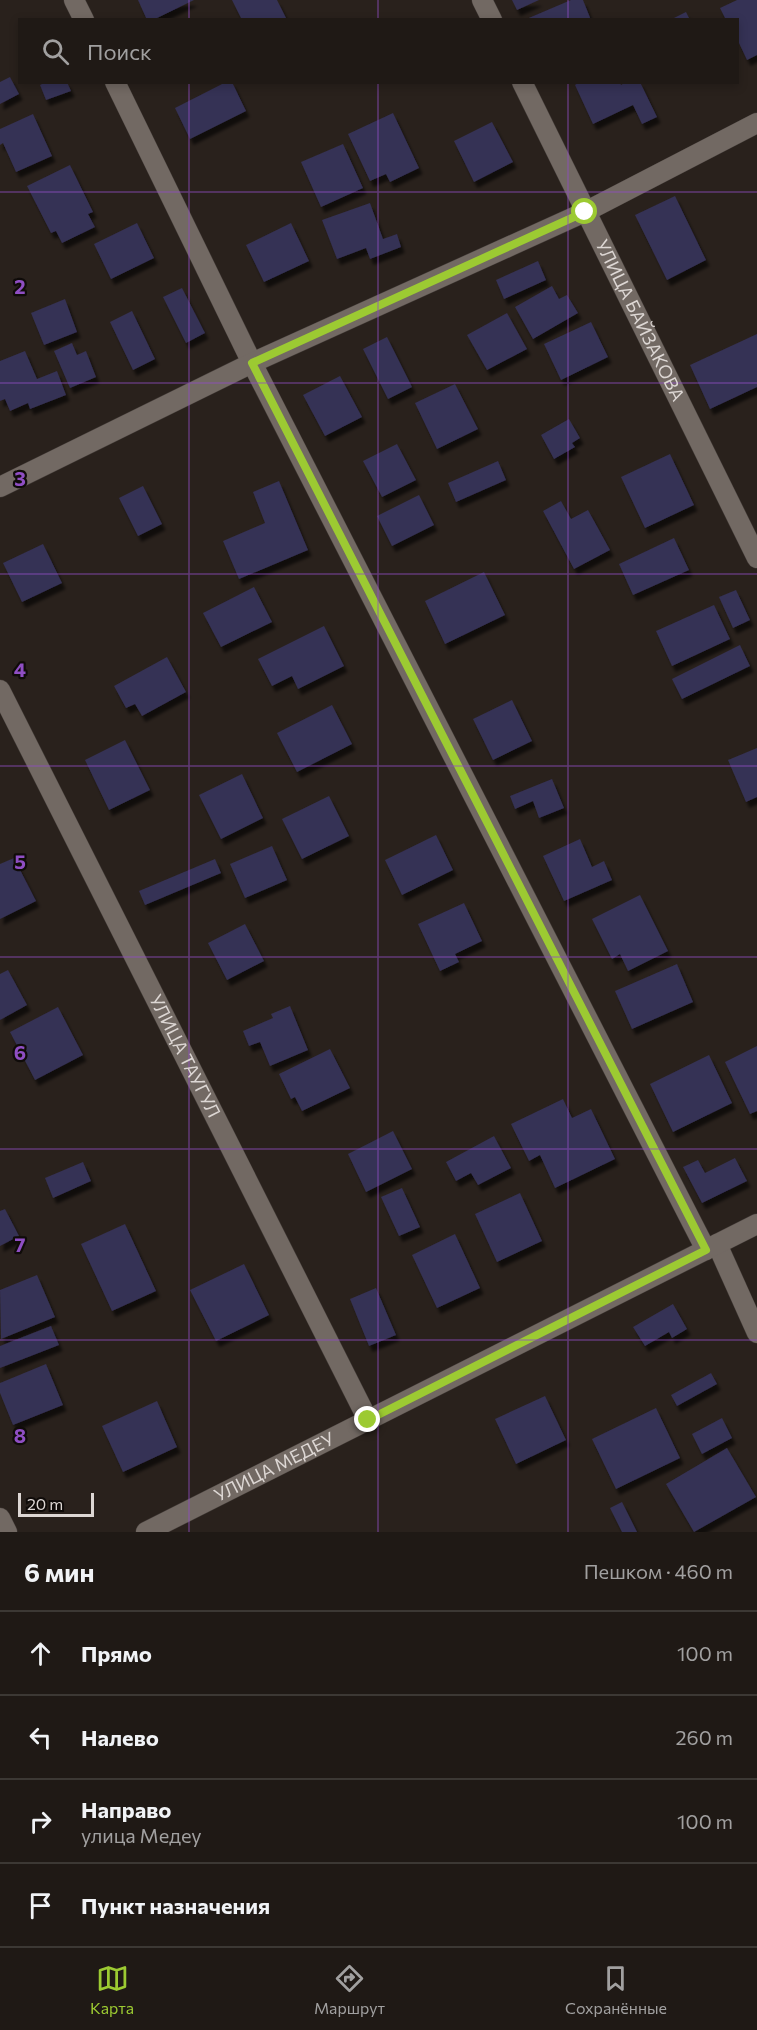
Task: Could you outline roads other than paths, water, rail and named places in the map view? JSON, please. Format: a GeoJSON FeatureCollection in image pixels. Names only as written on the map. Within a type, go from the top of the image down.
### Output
{"type":"FeatureCollection","features":[{"type":"Feature","properties":{"kind":"street"},"geometry":{"type":"LineString","coordinates":[[74,0],[83,18]]}},
{"type":"Feature","properties":{"kind":"street"},"geometry":{"type":"LineString","coordinates":[[482,0],[491,18]]}},
{"type":"Feature","properties":{"kind":"street"},"geometry":{"type":"LineString","coordinates":[[116,84],[252,363],[757,1333]]}},
{"type":"Feature","properties":{"kind":"street","name":"УЛИЦА БАЙЗАКОВА"},"geometry":{"type":"LineString","coordinates":[[523,84],[757,558]]}},
{"type":"Feature","properties":{"kind":"street"},"geometry":{"type":"LineString","coordinates":[[0,487],[252,363],[585,212],[757,123]]}},
{"type":"Feature","properties":{"kind":"street","name":"УЛИЦА ТАУГУЛ"},"geometry":{"type":"LineString","coordinates":[[0,690],[368,1420]]}},
{"type":"Feature","properties":{"kind":"street","name":"УЛИЦА МЕДЕУ"},"geometry":{"type":"LineString","coordinates":[[146,1532],[757,1224]]}},
{"type":"Feature","properties":{"kind":"street"},"geometry":{"type":"LineString","coordinates":[[0,1518],[7,1532]]}}]}
